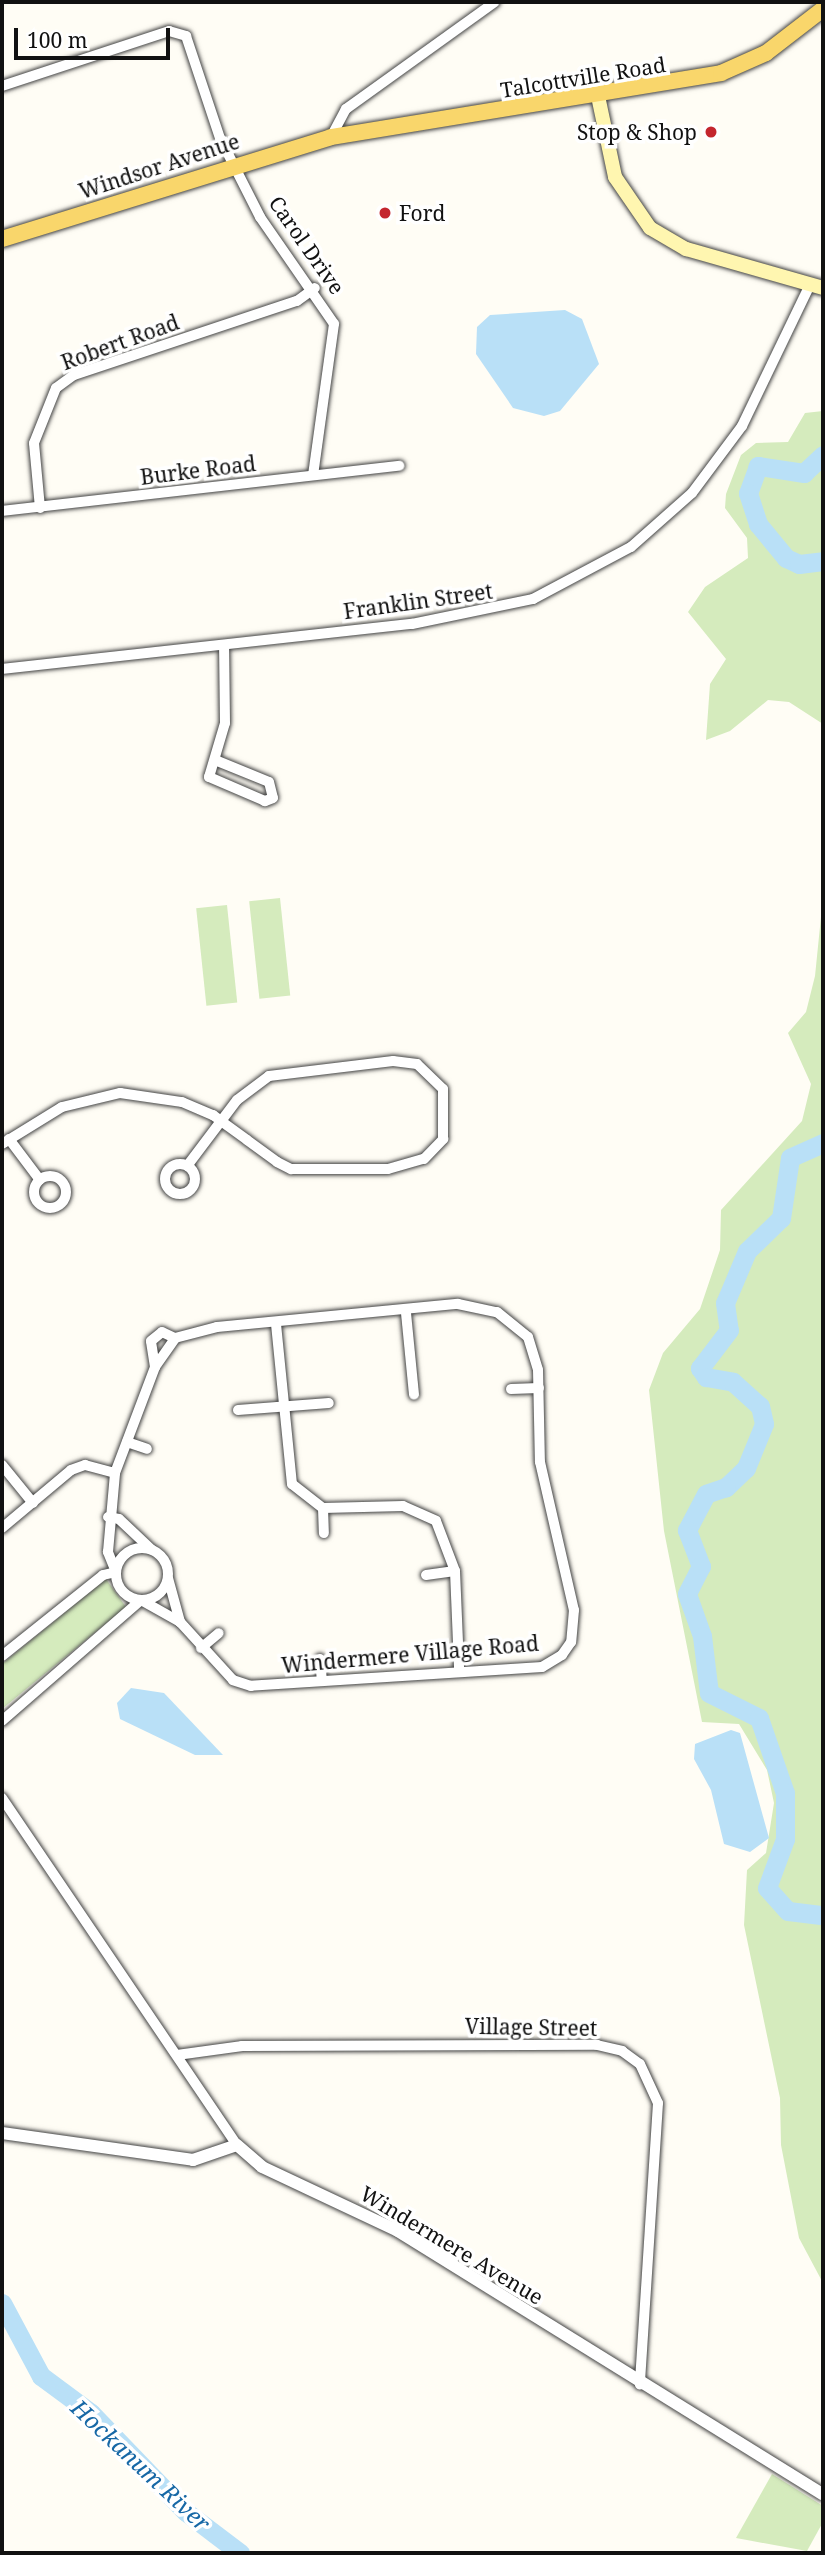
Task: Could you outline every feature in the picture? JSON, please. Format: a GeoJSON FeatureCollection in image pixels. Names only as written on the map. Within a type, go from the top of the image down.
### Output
{"type":"FeatureCollection","features":[{"type":"Feature","properties":{"kind":"main road","name":"Talcottville Road"},"geometry":{"type":"LineString","coordinates":[[331,137],[598,96],[745,65],[823,9]]}},
{"type":"Feature","properties":{"kind":"main road"},"geometry":{"type":"LineString","coordinates":[[598,96],[615,177],[650,228],[686,249],[817,286]]}},
{"type":"Feature","properties":{"kind":"main road","name":"Windsor Avenue"},"geometry":{"type":"LineString","coordinates":[[2,239],[234,164],[331,137]]}},
{"type":"Feature","properties":{"kind":"street"},"geometry":{"type":"LineString","coordinates":[[331,137],[346,109],[495,2]]}},
{"type":"Feature","properties":{"kind":"street","name":"Carol Drive"},"geometry":{"type":"LineString","coordinates":[[2,86],[179,31],[186,36],[234,164],[260,216],[329,310],[336,339],[313,475]]}},
{"type":"Feature","properties":{"kind":"street","name":"Franklin Street"},"geometry":{"type":"LineString","coordinates":[[2,669],[484,614],[533,599],[607,562],[653,530],[727,452],[817,286]]}},
{"type":"Feature","properties":{"kind":"street","name":"Robert Road"},"geometry":{"type":"LineString","coordinates":[[40,508],[34,443],[56,388],[74,376],[298,301],[315,288]]}},
{"type":"Feature","properties":{"kind":"street","name":"Burke Road"},"geometry":{"type":"LineString","coordinates":[[2,511],[400,466]]}},
{"type":"Feature","properties":{"kind":"street"},"geometry":{"type":"LineString","coordinates":[[215,760],[269,782],[273,798],[265,801],[209,777],[225,723],[224,645]]}},
{"type":"Feature","properties":{"kind":"street"},"geometry":{"type":"LineString","coordinates":[[40,1180],[5,1141],[62,1107],[120,1093],[182,1102],[221,1121],[277,1162],[319,1172],[424,1159],[443,1139],[443,1089],[432,1074],[417,1064],[393,1061],[269,1076],[237,1100],[221,1121],[187,1166]]}},
{"type":"Feature","properties":{"kind":"street","name":"Windermere Village Road"},"geometry":{"type":"LineString","coordinates":[[155,1367],[151,1340],[162,1332],[175,1338],[217,1327],[406,1312],[458,1304],[497,1312],[528,1337],[539,1388],[540,1462],[574,1610],[571,1642],[542,1667],[459,1668],[251,1686],[233,1680],[180,1622],[125,1594],[116,1572],[108,1517],[115,1473],[155,1367],[175,1338]]}},
{"type":"Feature","properties":{"kind":"street"},"geometry":{"type":"LineString","coordinates":[[406,1312],[414,1395]]}},
{"type":"Feature","properties":{"kind":"street"},"geometry":{"type":"LineString","coordinates":[[276,1324],[282,1407],[292,1484],[323,1508],[403,1506],[426,1513],[446,1538],[455,1571],[459,1668]]}},
{"type":"Feature","properties":{"kind":"street"},"geometry":{"type":"LineString","coordinates":[[511,1389],[539,1388]]}},
{"type":"Feature","properties":{"kind":"street"},"geometry":{"type":"LineString","coordinates":[[238,1410],[328,1403]]}},
{"type":"Feature","properties":{"kind":"street"},"geometry":{"type":"LineString","coordinates":[[127,1442],[148,1449]]}},
{"type":"Feature","properties":{"kind":"street"},"geometry":{"type":"LineString","coordinates":[[2,1465],[33,1503]]}},
{"type":"Feature","properties":{"kind":"street"},"geometry":{"type":"LineString","coordinates":[[2,1528],[85,1465],[115,1473]]}},
{"type":"Feature","properties":{"kind":"street"},"geometry":{"type":"LineString","coordinates":[[323,1508],[324,1533]]}},
{"type":"Feature","properties":{"kind":"street","name":"Windermere Village Road"},"geometry":{"type":"LineString","coordinates":[[108,1517],[127,1524],[153,1551],[168,1576],[180,1622]]}},
{"type":"Feature","properties":{"kind":"street"},"geometry":{"type":"LineString","coordinates":[[2,1656],[103,1575],[116,1572],[129,1552],[153,1551]]}},
{"type":"Feature","properties":{"kind":"street"},"geometry":{"type":"LineString","coordinates":[[426,1575],[455,1571]]}},
{"type":"Feature","properties":{"kind":"street"},"geometry":{"type":"LineString","coordinates":[[2,1720],[141,1600],[162,1591],[168,1576]]}},
{"type":"Feature","properties":{"kind":"street"},"geometry":{"type":"LineString","coordinates":[[201,1648],[219,1633]]}},
{"type":"Feature","properties":{"kind":"street"},"geometry":{"type":"LineString","coordinates":[[320,1659],[322,1680]]}},
{"type":"Feature","properties":{"kind":"street","name":"Windermere Avenue"},"geometry":{"type":"LineString","coordinates":[[2,1798],[237,2145],[262,2167],[398,2231],[640,2384],[823,2494]]}},
{"type":"Feature","properties":{"kind":"street","name":"Village Street"},"geometry":{"type":"LineString","coordinates":[[177,2055],[189,2049],[296,2045],[597,2045],[622,2051],[640,2064],[658,2103],[640,2384]]}},
{"type":"Feature","properties":{"kind":"street"},"geometry":{"type":"LineString","coordinates":[[2,2133],[193,2160],[237,2145]]}},
{"type":"Feature","properties":{"kind":"green space"},"geometry":{"type":"Polygon","coordinates":[[[823,411],[823,724],[789,702],[768,700],[730,731],[706,740],[710,684],[726,659],[688,612],[705,587],[748,558],[747,538],[725,508],[726,494],[741,455],[756,443],[788,442],[805,413],[823,411]]]}},
{"type":"Feature","properties":{"kind":"green space"},"geometry":{"type":"Polygon","coordinates":[[[823,897],[823,2283],[799,2238],[781,2145],[780,2098],[744,1925],[747,1870],[766,1853],[774,1803],[767,1770],[739,1724],[702,1722],[664,1531],[649,1390],[663,1353],[700,1309],[720,1250],[721,1210],[802,1121],[811,1084],[788,1033],[806,1012],[815,976],[823,897]]]}},
{"type":"Feature","properties":{"kind":"green space"},"geometry":{"type":"Polygon","coordinates":[[[280,898],[290,995],[259,999],[249,901],[280,898]]]}},
{"type":"Feature","properties":{"kind":"green space"},"geometry":{"type":"Polygon","coordinates":[[[227,905],[237,1002],[206,1006],[196,908],[227,905]]]}},
{"type":"Feature","properties":{"kind":"green space"},"geometry":{"type":"Polygon","coordinates":[[[106,1579],[126,1607],[2,1709],[2,1664],[106,1579]]]}},
{"type":"Feature","properties":{"kind":"green space"},"geometry":{"type":"Polygon","coordinates":[[[772,2474],[823,2506],[823,2522],[807,2551],[736,2538],[772,2474]]]}},
{"type":"Feature","properties":{"kind":"water"},"geometry":{"type":"Polygon","coordinates":[[[565,310],[582,319],[599,364],[560,411],[544,416],[513,408],[476,354],[477,327],[490,315],[565,310]]]}},
{"type":"Feature","properties":{"kind":"water"},"geometry":{"type":"Polygon","coordinates":[[[131,1688],[164,1693],[223,1755],[195,1755],[120,1719],[117,1703],[131,1688]]]}},
{"type":"Feature","properties":{"kind":"water"},"geometry":{"type":"Polygon","coordinates":[[[731,1730],[740,1733],[769,1838],[750,1852],[724,1844],[711,1790],[694,1759],[695,1744],[731,1730]]]}},
{"type":"Feature","properties":{"kind":"waterway","name":"Hockanum River"},"geometry":{"type":"LineString","coordinates":[[823,455],[804,473],[758,466],[748,493],[758,524],[786,558],[799,564],[823,561]]}},
{"type":"Feature","properties":{"kind":"waterway","name":"Hockanum River"},"geometry":{"type":"LineString","coordinates":[[823,1143],[790,1158],[781,1218],[747,1251],[725,1303],[729,1330],[700,1368],[706,1377],[733,1382],[760,1406],[764,1424],[746,1468],[726,1487],[706,1494],[687,1530],[701,1566],[687,1594],[702,1636],[709,1693],[759,1718],[785,1793],[785,1839],[767,1888],[788,1911],[823,1915]]}},
{"type":"Feature","properties":{"kind":"waterway","name":"Hockanum River"},"geometry":{"type":"LineString","coordinates":[[2,2303],[41,2376],[91,2413],[186,2512],[240,2553]]}},
{"type":"Feature","properties":{"kind":"place","name":"Stop & Shop"},"geometry":{"type":"Point","coordinates":[711,132]}},
{"type":"Feature","properties":{"kind":"place","name":"Ford"},"geometry":{"type":"Point","coordinates":[385,213]}}]}
